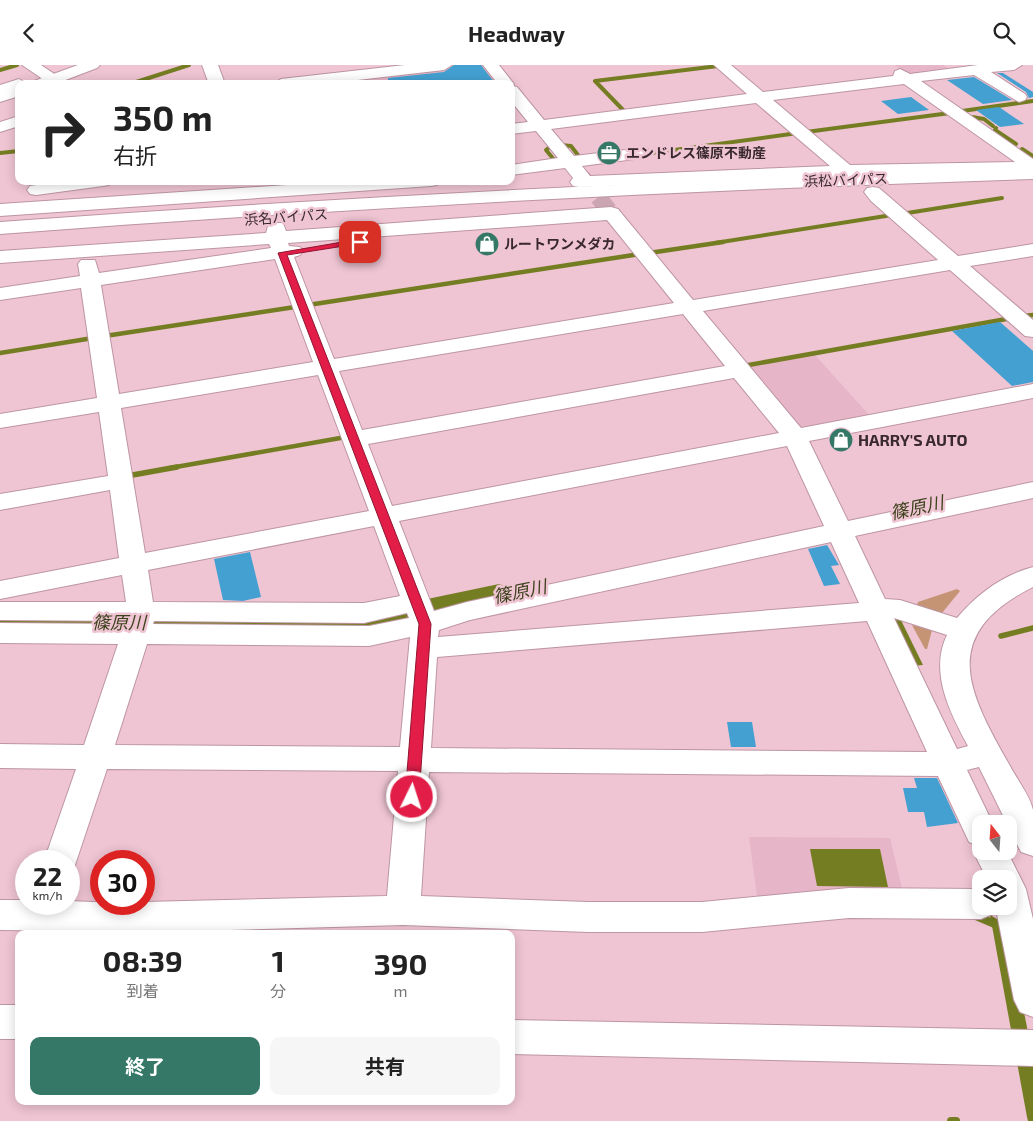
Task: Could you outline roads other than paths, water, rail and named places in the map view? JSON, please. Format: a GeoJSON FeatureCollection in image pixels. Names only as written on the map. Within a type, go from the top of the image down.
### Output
{"type":"FeatureCollection","features":[{"type":"Feature","properties":{"kind":"main road"},"geometry":{"type":"LineString","coordinates":[[30,65],[51,80],[92,65]]}},
{"type":"Feature","properties":{"kind":"main road"},"geometry":{"type":"LineString","coordinates":[[210,65],[216,80]]}},
{"type":"Feature","properties":{"kind":"main road"},"geometry":{"type":"LineString","coordinates":[[315,80],[444,65]]}},
{"type":"Feature","properties":{"kind":"main road"},"geometry":{"type":"LineString","coordinates":[[491,65],[503,80]]}},
{"type":"Feature","properties":{"kind":"main road"},"geometry":{"type":"LineString","coordinates":[[722,65],[846,171],[998,149]]}},
{"type":"Feature","properties":{"kind":"main road"},"geometry":{"type":"LineString","coordinates":[[887,65],[1031,168]]}},
{"type":"Feature","properties":{"kind":"main road"},"geometry":{"type":"LineString","coordinates":[[515,128],[1014,65]]}},
{"type":"Feature","properties":{"kind":"main road"},"geometry":{"type":"LineString","coordinates":[[976,70],[1019,97]]}},
{"type":"Feature","properties":{"kind":"main road"},"geometry":{"type":"LineString","coordinates":[[0,91],[15,85]]}},
{"type":"Feature","properties":{"kind":"main road"},"geometry":{"type":"LineString","coordinates":[[0,97],[15,92]]}},
{"type":"Feature","properties":{"kind":"main road"},"geometry":{"type":"LineString","coordinates":[[515,95],[557,146],[557,155],[591,188],[795,437],[972,815]]}},
{"type":"Feature","properties":{"kind":"main road"},"geometry":{"type":"LineString","coordinates":[[963,118],[983,125],[1015,147],[1031,168]]}},
{"type":"Feature","properties":{"kind":"main road"},"geometry":{"type":"LineString","coordinates":[[963,118],[966,127],[998,149],[1031,168]]}},
{"type":"Feature","properties":{"kind":"main road"},"geometry":{"type":"LineString","coordinates":[[0,127],[15,122]]}},
{"type":"Feature","properties":{"kind":"main road"},"geometry":{"type":"LineString","coordinates":[[1015,147],[1033,144]]}},
{"type":"Feature","properties":{"kind":"main road"},"geometry":{"type":"LineString","coordinates":[[0,257],[86,250],[457,228],[456,224],[591,188],[642,153]]}},
{"type":"Feature","properties":{"kind":"main road"},"geometry":{"type":"LineString","coordinates":[[0,219],[258,191],[404,192],[591,188],[846,171],[1031,168]]}},
{"type":"Feature","properties":{"kind":"main road","name":"浜松バイパス"},"geometry":{"type":"LineString","coordinates":[[660,192],[1031,168]]}},
{"type":"Feature","properties":{"kind":"main road"},"geometry":{"type":"LineString","coordinates":[[515,171],[591,188],[660,192]]}},
{"type":"Feature","properties":{"kind":"main road"},"geometry":{"type":"LineString","coordinates":[[0,195],[63,185]]}},
{"type":"Feature","properties":{"kind":"main road"},"geometry":{"type":"LineString","coordinates":[[76,185],[79,204]]}},
{"type":"Feature","properties":{"kind":"main road"},"geometry":{"type":"LineString","coordinates":[[0,210],[362,185]]}},
{"type":"Feature","properties":{"kind":"main road"},"geometry":{"type":"LineString","coordinates":[[0,294],[90,281],[278,238],[591,188]]}},
{"type":"Feature","properties":{"kind":"main road","name":"浜松バイパス"},"geometry":{"type":"LineString","coordinates":[[660,192],[873,192],[1033,188]]}},
{"type":"Feature","properties":{"kind":"main road","name":"浜名バイパス"},"geometry":{"type":"LineString","coordinates":[[0,228],[359,203],[660,192]]}},
{"type":"Feature","properties":{"kind":"main road","name":"浜名バイパス"},"geometry":{"type":"LineString","coordinates":[[0,238],[660,192]]}},
{"type":"Feature","properties":{"kind":"main road"},"geometry":{"type":"LineString","coordinates":[[873,192],[1033,331]]}},
{"type":"Feature","properties":{"kind":"main road"},"geometry":{"type":"LineString","coordinates":[[0,247],[278,238]]}},
{"type":"Feature","properties":{"kind":"main road"},"geometry":{"type":"LineString","coordinates":[[278,238],[421,620],[415,759],[403,910]]}},
{"type":"Feature","properties":{"kind":"main road"},"geometry":{"type":"LineString","coordinates":[[65,850],[140,621],[134,564],[86,250]]}},
{"type":"Feature","properties":{"kind":"main road"},"geometry":{"type":"LineString","coordinates":[[0,421],[1033,250]]}},
{"type":"Feature","properties":{"kind":"main road"},"geometry":{"type":"LineString","coordinates":[[354,439],[740,370]]}},
{"type":"Feature","properties":{"kind":"main road"},"geometry":{"type":"LineString","coordinates":[[0,589],[384,517],[1033,391]]}},
{"type":"Feature","properties":{"kind":"main road"},"geometry":{"type":"LineString","coordinates":[[0,502],[121,481]]}},
{"type":"Feature","properties":{"kind":"main road"},"geometry":{"type":"LineString","coordinates":[[0,611],[369,636],[421,620],[837,527],[1033,491]]}},
{"type":"Feature","properties":{"kind":"main road"},"geometry":{"type":"LineString","coordinates":[[1033,576],[994,596],[972,617],[963,630],[956,657],[957,688],[962,705],[1033,842]]}},
{"type":"Feature","properties":{"kind":"main road"},"geometry":{"type":"LineString","coordinates":[[421,620],[900,609],[963,630]]}},
{"type":"Feature","properties":{"kind":"main road"},"geometry":{"type":"LineString","coordinates":[[0,633],[140,621]]}},
{"type":"Feature","properties":{"kind":"main road"},"geometry":{"type":"LineString","coordinates":[[0,756],[947,764],[987,753]]}},
{"type":"Feature","properties":{"kind":"main road"},"geometry":{"type":"LineString","coordinates":[[80,911],[160,917],[403,910],[588,917],[702,917],[849,903],[972,898]]}},
{"type":"Feature","properties":{"kind":"main road"},"geometry":{"type":"LineString","coordinates":[[0,915],[15,913]]}},
{"type":"Feature","properties":{"kind":"main road"},"geometry":{"type":"LineString","coordinates":[[1012,915],[1033,1000]]}},
{"type":"Feature","properties":{"kind":"main road"},"geometry":{"type":"LineString","coordinates":[[0,1022],[15,1022]]}},
{"type":"Feature","properties":{"kind":"main road"},"geometry":{"type":"LineString","coordinates":[[515,1037],[1023,1048]]}},
{"type":"Feature","properties":{"kind":"waterway"},"geometry":{"type":"LineString","coordinates":[[0,70],[17,65]]}},
{"type":"Feature","properties":{"kind":"waterway"},"geometry":{"type":"LineString","coordinates":[[142,80],[189,65]]}},
{"type":"Feature","properties":{"kind":"waterway"},"geometry":{"type":"LineString","coordinates":[[625,112],[595,81],[718,66]]}},
{"type":"Feature","properties":{"kind":"waterway"},"geometry":{"type":"LineString","coordinates":[[962,111],[1033,101]]}},
{"type":"Feature","properties":{"kind":"waterway"},"geometry":{"type":"LineString","coordinates":[[806,132],[950,113]]}},
{"type":"Feature","properties":{"kind":"waterway"},"geometry":{"type":"LineString","coordinates":[[972,117],[984,119],[993,126]]}},
{"type":"Feature","properties":{"kind":"waterway"},"geometry":{"type":"LineString","coordinates":[[996,128],[995,130],[1016,144]]}},
{"type":"Feature","properties":{"kind":"waterway"},"geometry":{"type":"LineString","coordinates":[[645,154],[798,133]]}},
{"type":"Feature","properties":{"kind":"waterway"},"geometry":{"type":"LineString","coordinates":[[561,145],[571,146],[581,159]]}},
{"type":"Feature","properties":{"kind":"waterway"},"geometry":{"type":"LineString","coordinates":[[551,146],[546,150],[556,162]]}},
{"type":"Feature","properties":{"kind":"waterway"},"geometry":{"type":"LineString","coordinates":[[1022,149],[1033,156]]}},
{"type":"Feature","properties":{"kind":"waterway"},"geometry":{"type":"LineString","coordinates":[[0,153],[15,151]]}},
{"type":"Feature","properties":{"kind":"waterway"},"geometry":{"type":"LineString","coordinates":[[901,214],[1002,198]]}},
{"type":"Feature","properties":{"kind":"waterway"},"geometry":{"type":"LineString","coordinates":[[715,243],[892,215]]}},
{"type":"Feature","properties":{"kind":"waterway"},"geometry":{"type":"LineString","coordinates":[[649,253],[723,242]]}},
{"type":"Feature","properties":{"kind":"waterway"},"geometry":{"type":"LineString","coordinates":[[308,305],[640,254]]}},
{"type":"Feature","properties":{"kind":"waterway"},"geometry":{"type":"LineString","coordinates":[[105,336],[295,307]]}},
{"type":"Feature","properties":{"kind":"waterway"},"geometry":{"type":"LineString","coordinates":[[1023,316],[1033,315]]}},
{"type":"Feature","properties":{"kind":"waterway"},"geometry":{"type":"LineString","coordinates":[[743,366],[1012,318]]}},
{"type":"Feature","properties":{"kind":"waterway"},"geometry":{"type":"LineString","coordinates":[[0,353],[93,338]]}},
{"type":"Feature","properties":{"kind":"waterway"},"geometry":{"type":"LineString","coordinates":[[170,468],[346,437]]}},
{"type":"Feature","properties":{"kind":"waterway"},"geometry":{"type":"LineString","coordinates":[[127,476],[177,467]]}},
{"type":"Feature","properties":{"kind":"waterway","name":"篠原川"},"geometry":{"type":"LineString","coordinates":[[0,622],[365,624],[499,596]]}},
{"type":"Feature","properties":{"kind":"waterway"},"geometry":{"type":"LineString","coordinates":[[1001,636],[1033,628]]}},
{"type":"Feature","properties":{"kind":"waterway"},"geometry":{"type":"LineString","coordinates":[[976,916],[997,925]]}},
{"type":"Feature","properties":{"kind":"waterway"},"geometry":{"type":"LineString","coordinates":[[951,1121],[956,1121]]}},
{"type":"Feature","properties":{"kind":"tunnel"},"geometry":{"type":"LineString","coordinates":[[582,177],[611,213]]}},
{"type":"Feature","properties":{"kind":"place","name":"エンドレス篠原不動産"},"geometry":{"type":"Point","coordinates":[609,153]}},
{"type":"Feature","properties":{"kind":"place","name":"ルートワンメダカ"},"geometry":{"type":"Point","coordinates":[487,244]}},
{"type":"Feature","properties":{"kind":"place","name":"HARRY'S AUTO"},"geometry":{"type":"Point","coordinates":[841,440]}}]}
